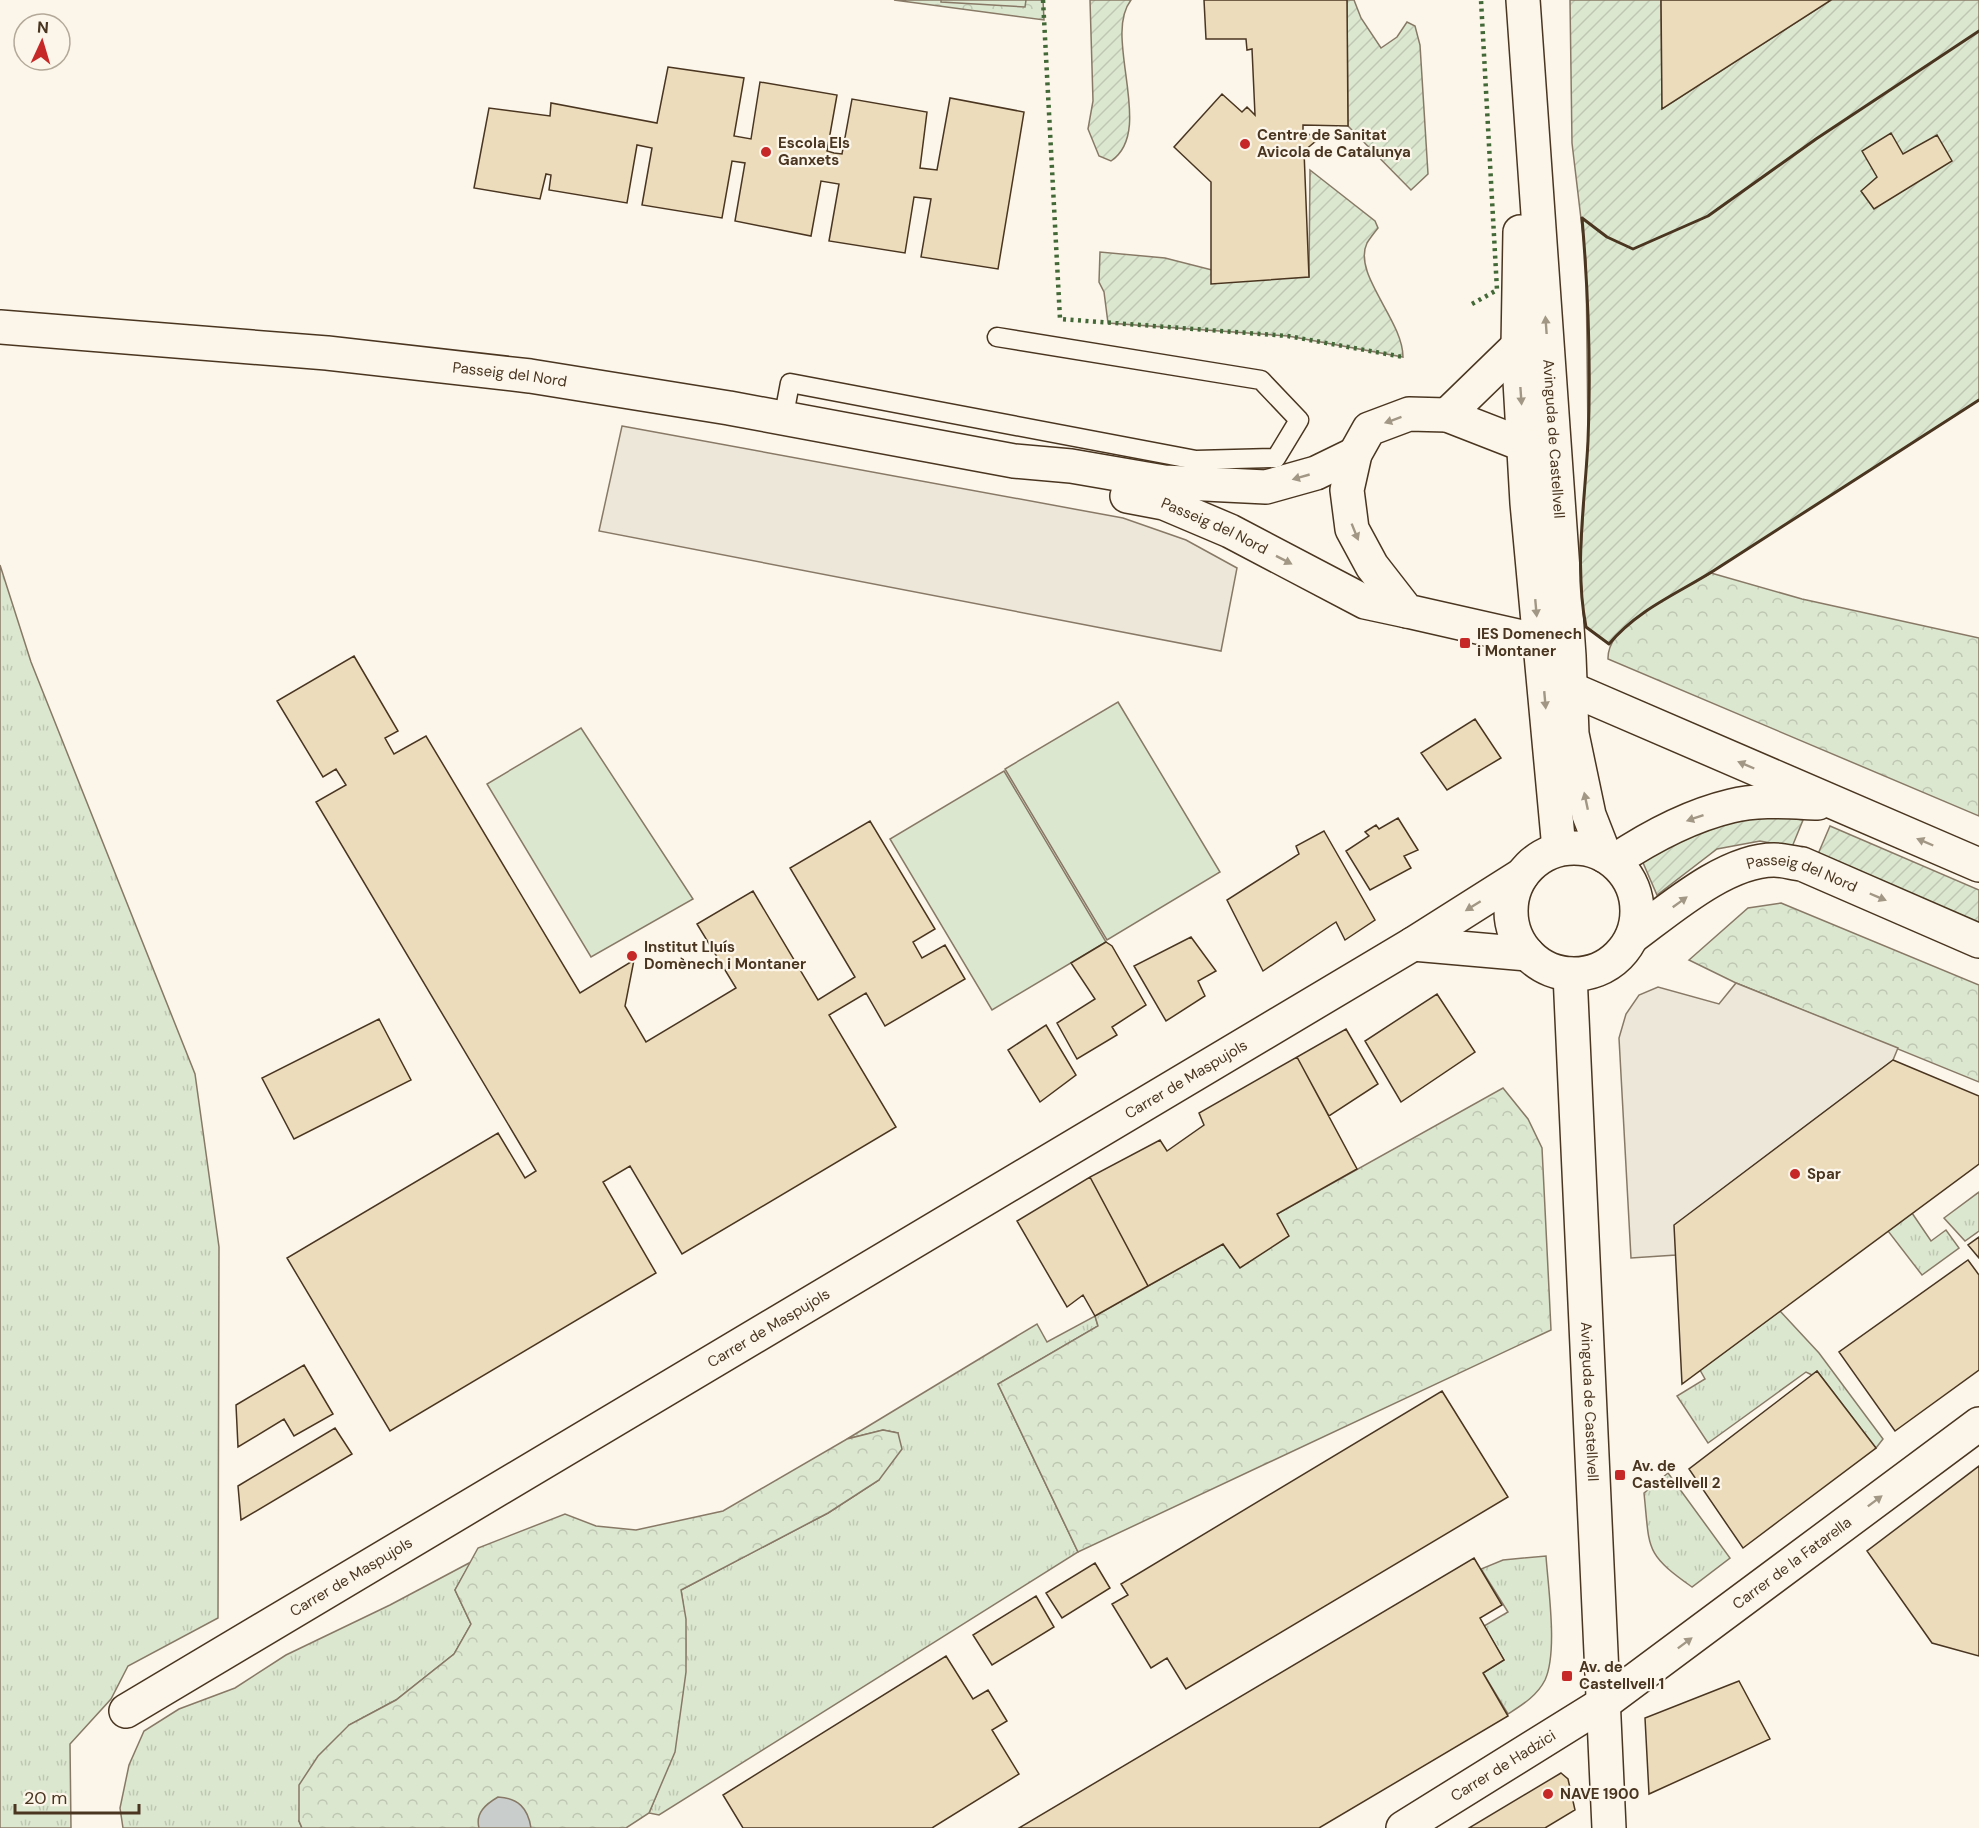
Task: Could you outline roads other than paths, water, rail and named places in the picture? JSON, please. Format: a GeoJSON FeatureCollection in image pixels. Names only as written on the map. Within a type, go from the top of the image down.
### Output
{"type":"FeatureCollection","features":[{"type":"Feature","properties":{"kind":"street","name":"Avinguda de Castellvell"},"geometry":{"type":"LineString","coordinates":[[1523,9],[1518,346],[1539,641],[1558,849]]}},
{"type":"Feature","properties":{"kind":"street","name":"Avinguda de Castellvell"},"geometry":{"type":"LineString","coordinates":[[1523,9],[1569,656],[1572,734],[1589,815],[1609,859]]}},
{"type":"Feature","properties":{"kind":"street","name":"Passeig del Nord"},"geometry":{"type":"LineString","coordinates":[[0,327],[327,353],[485,371],[729,408],[783,420],[1014,461],[1071,466],[1164,482],[1266,487],[1316,473],[1355,454]]}},
{"type":"Feature","properties":{"kind":"street"},"geometry":{"type":"LineString","coordinates":[[1447,415],[1518,346]]}},
{"type":"Feature","properties":{"kind":"street"},"geometry":{"type":"LineString","coordinates":[[1407,611],[1372,566],[1352,529],[1347,490],[1355,454],[1369,429],[1409,414],[1447,415],[1524,445],[1534,457],[1544,483],[1554,581],[1569,656]]}},
{"type":"Feature","properties":{"kind":"street","name":"Passeig del Nord"},"geometry":{"type":"LineString","coordinates":[[1014,461],[1106,492],[1164,503],[1230,531],[1365,602],[1539,641]]}},
{"type":"Feature","properties":{"kind":"street"},"geometry":{"type":"LineString","coordinates":[[1571,689],[1979,866]]}},
{"type":"Feature","properties":{"kind":"street"},"geometry":{"type":"LineString","coordinates":[[1609,859],[1678,824],[1732,806],[1780,801],[1835,803]]}},
{"type":"Feature","properties":{"kind":"street"},"geometry":{"type":"LineString","coordinates":[[1558,849],[1586,849],[1609,859],[1624,871],[1636,895],[1638,916],[1632,937],[1620,955],[1605,966],[1584,973],[1570,974],[1546,967],[1528,954],[1516,936],[1511,915],[1513,895],[1522,875],[1539,858],[1558,849]]}},
{"type":"Feature","properties":{"kind":"street","name":"Passeig del Nord"},"geometry":{"type":"LineString","coordinates":[[1632,937],[1696,890],[1747,865],[1775,860],[1802,864],[1979,941]]}},
{"type":"Feature","properties":{"kind":"street","name":"Carrer de Maspujols"},"geometry":{"type":"LineString","coordinates":[[126,1711],[1413,944],[1522,875]]}},
{"type":"Feature","properties":{"kind":"street"},"geometry":{"type":"LineString","coordinates":[[1413,944],[1528,954]]}},
{"type":"Feature","properties":{"kind":"street","name":"Avinguda de Castellvell"},"geometry":{"type":"LineString","coordinates":[[1570,974],[1609,1828]]}},
{"type":"Feature","properties":{"kind":"street","name":"Carrer de la Fatarella"},"geometry":{"type":"LineString","coordinates":[[1604,1702],[1979,1424]]}},
{"type":"Feature","properties":{"kind":"street","name":"Carrer de Hadzici"},"geometry":{"type":"LineString","coordinates":[[1403,1828],[1604,1702]]}},
{"type":"Feature","properties":{"kind":"lane"},"geometry":{"type":"LineString","coordinates":[[783,420],[790,383],[1197,460],[1276,458],[1299,420],[1261,380],[997,336]]}},
{"type":"Feature","properties":{"kind":"place","name":"Centre de Sanitat Avicola de Catalunya"},"geometry":{"type":"Point","coordinates":[1245,144]}},
{"type":"Feature","properties":{"kind":"place","name":"Escola Els Ganxets"},"geometry":{"type":"Point","coordinates":[766,152]}},
{"type":"Feature","properties":{"kind":"place","name":"IES Domenech i Montaner"},"geometry":{"type":"Point","coordinates":[1465,643]}},
{"type":"Feature","properties":{"kind":"place","name":"Institut Lluís Domènech i Montaner"},"geometry":{"type":"Point","coordinates":[632,956]}},
{"type":"Feature","properties":{"kind":"place","name":"Spar"},"geometry":{"type":"Point","coordinates":[1795,1174]}},
{"type":"Feature","properties":{"kind":"place","name":"Av. de Castellvell 2"},"geometry":{"type":"Point","coordinates":[1620,1475]}},
{"type":"Feature","properties":{"kind":"place","name":"Av. de Castellvell 1"},"geometry":{"type":"Point","coordinates":[1567,1676]}},
{"type":"Feature","properties":{"kind":"place","name":"NAVE 1900"},"geometry":{"type":"Point","coordinates":[1548,1794]}}]}
